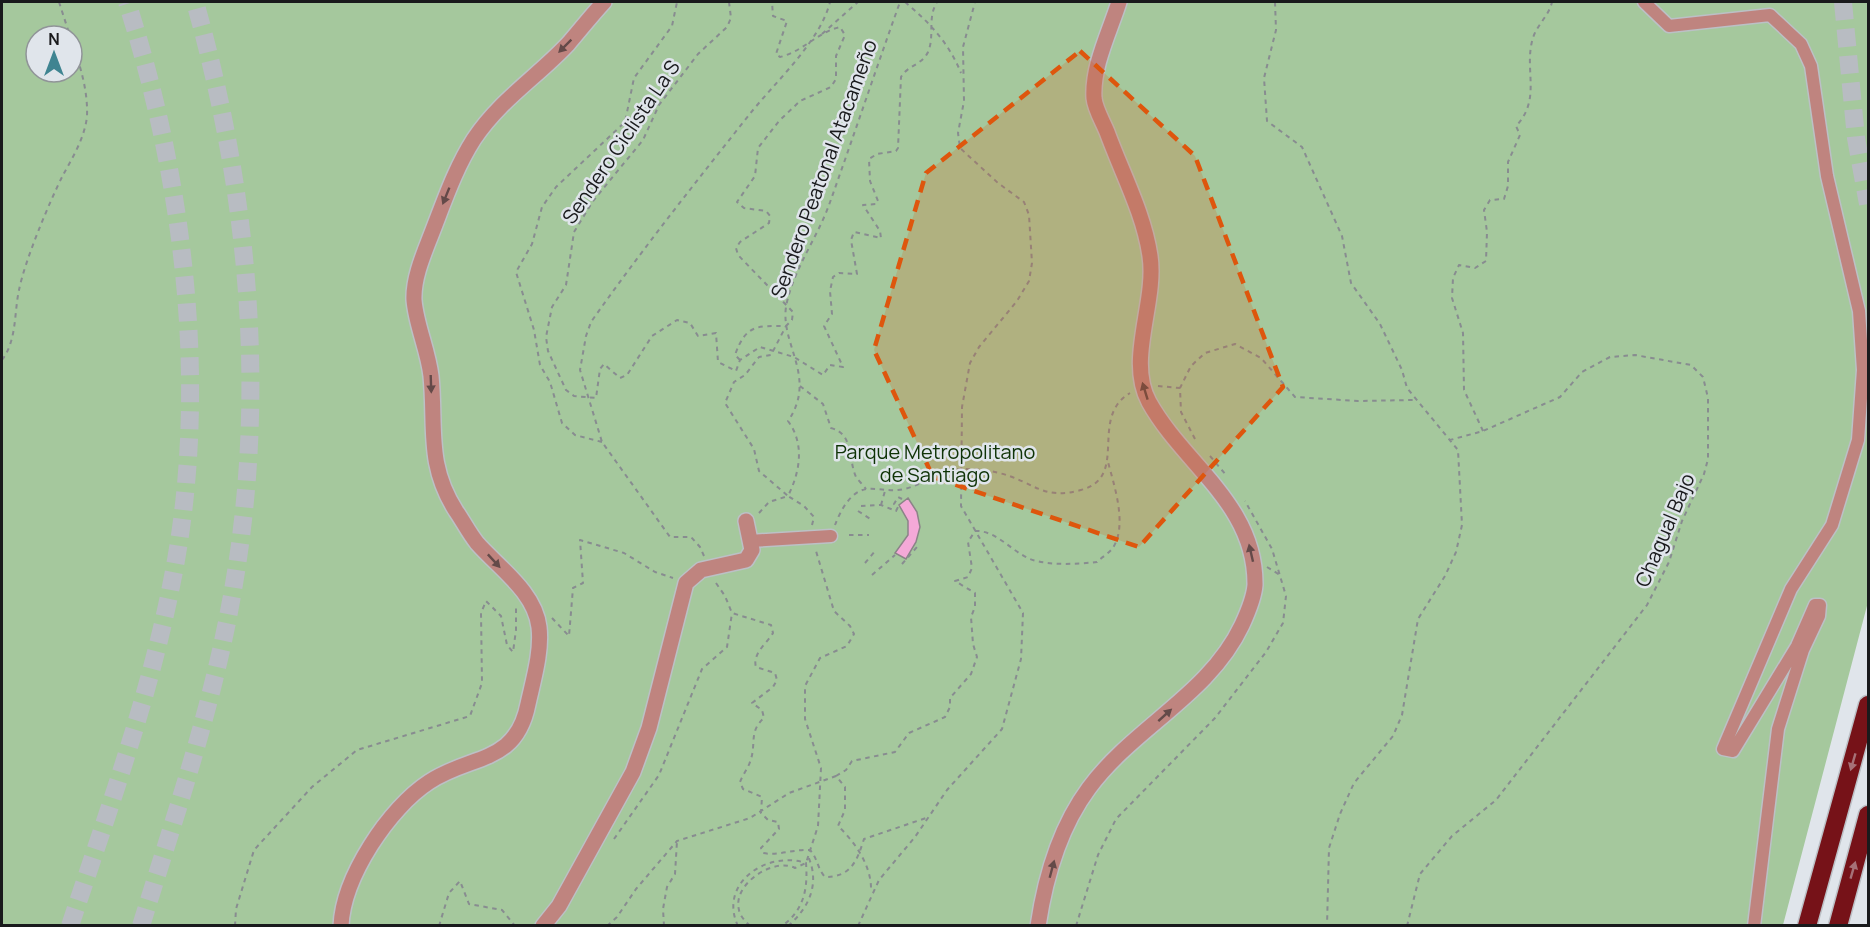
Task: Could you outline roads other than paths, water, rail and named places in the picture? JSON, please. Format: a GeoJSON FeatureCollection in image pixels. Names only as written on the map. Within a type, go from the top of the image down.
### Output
{"type":"FeatureCollection","features":[{"type":"Feature","properties":{"kind":"highway"},"geometry":{"type":"LineString","coordinates":[[1807,926],[1869,705]]}},
{"type":"Feature","properties":{"kind":"highway"},"geometry":{"type":"LineString","coordinates":[[1838,926],[1869,815]]}},
{"type":"Feature","properties":{"kind":"street"},"geometry":{"type":"LineString","coordinates":[[341,926],[354,876],[381,831],[397,811],[429,782],[506,748],[518,734],[527,708],[539,629],[528,598],[475,541],[451,503],[437,467],[432,446],[431,377],[414,301],[415,286],[427,245],[458,167],[476,137],[503,102],[567,45],[604,2]]}},
{"type":"Feature","properties":{"kind":"street"},"geometry":{"type":"LineString","coordinates":[[1038,926],[1058,847],[1078,804],[1107,767],[1218,665],[1233,644],[1245,620],[1255,586],[1252,558],[1236,515],[1225,495],[1153,408],[1140,373],[1152,279],[1150,256],[1140,215],[1094,99],[1099,64],[1119,2]]}},
{"type":"Feature","properties":{"kind":"street"},"geometry":{"type":"LineString","coordinates":[[1644,2],[1669,26],[1770,15],[1801,44],[1811,66],[1827,176],[1859,311],[1863,370],[1858,440],[1832,525],[1791,589],[1723,749],[1733,751],[1797,646],[1815,605],[1820,604],[1819,616],[1803,650],[1778,729],[1754,926]]}},
{"type":"Feature","properties":{"kind":"street"},"geometry":{"type":"LineString","coordinates":[[543,926],[560,906],[633,772],[649,728],[686,583],[693,575],[708,569],[746,560],[752,550],[746,521]]}},
{"type":"Feature","properties":{"kind":"street"},"geometry":{"type":"LineString","coordinates":[[750,542],[831,536]]}},
{"type":"Feature","properties":{"kind":"tunnel"},"geometry":{"type":"LineString","coordinates":[[70,926],[130,744],[167,607],[185,491],[190,420],[189,349],[176,207],[163,137],[127,2]]}},
{"type":"Feature","properties":{"kind":"tunnel"},"geometry":{"type":"LineString","coordinates":[[141,926],[191,765],[223,642],[242,526],[249,450],[248,300],[240,224],[229,150],[214,76],[195,2]]}},
{"type":"Feature","properties":{"kind":"tunnel"},"geometry":{"type":"LineString","coordinates":[[1843,2],[1856,138],[1868,204]]}},
{"type":"Feature","properties":{"kind":"park label","name":"Parque Metropolitano de Santiago"},"geometry":{"type":"Point","coordinates":[935,464]}}]}
